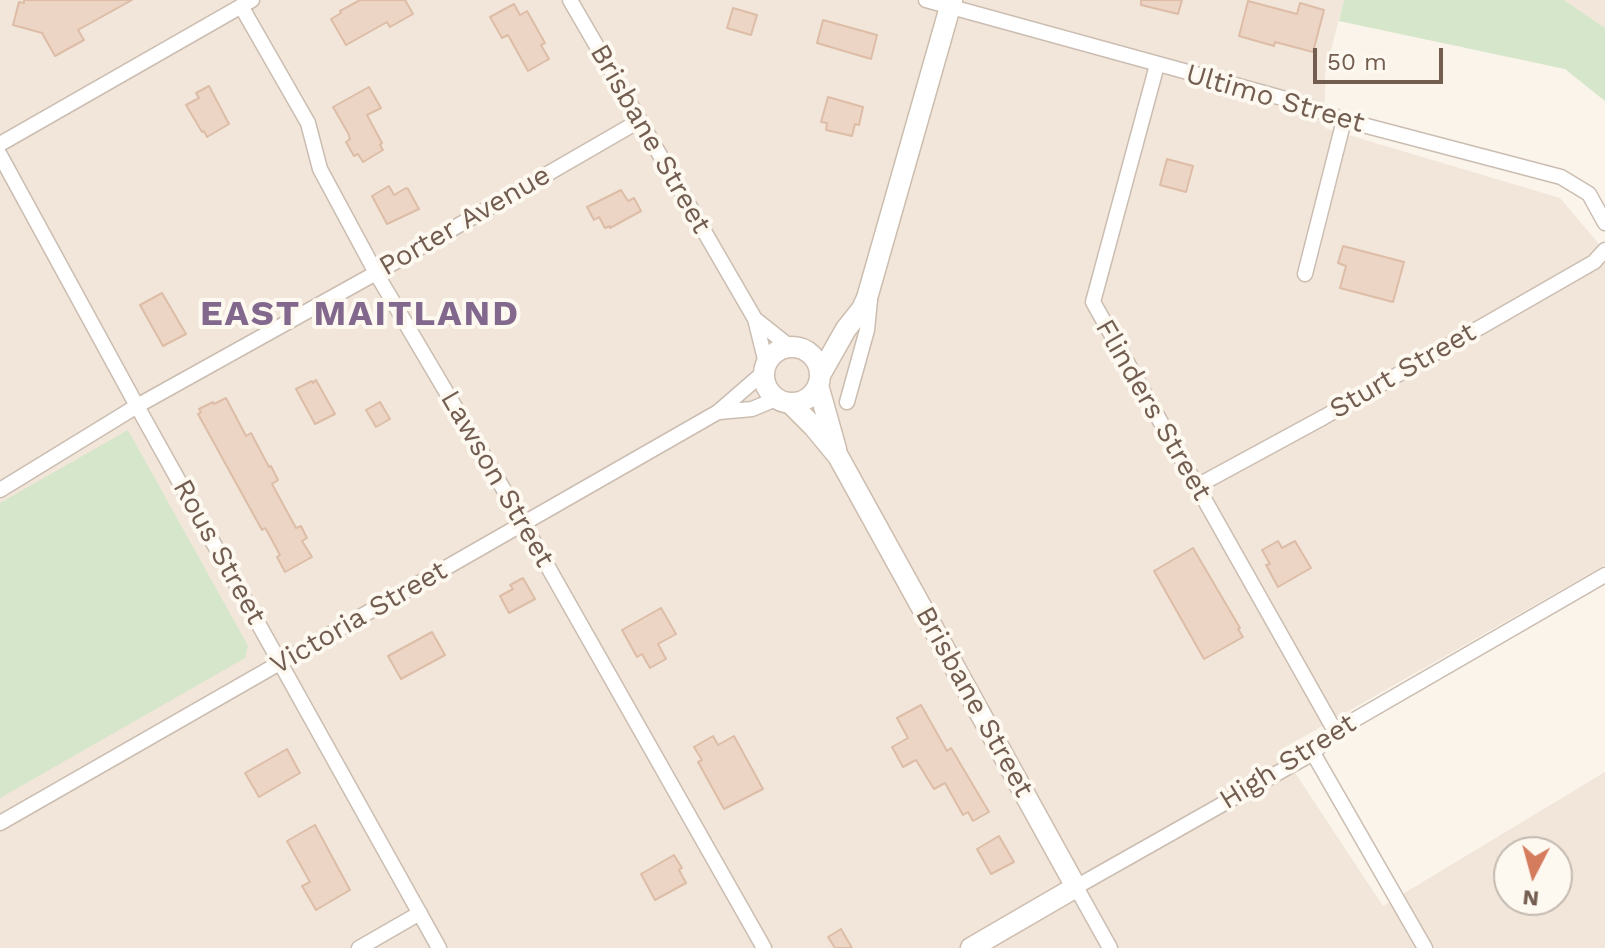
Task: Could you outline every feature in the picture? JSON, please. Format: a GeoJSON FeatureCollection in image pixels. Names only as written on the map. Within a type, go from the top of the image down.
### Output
{"type":"FeatureCollection","features":[{"type":"Feature","properties":{"kind":"main road"},"geometry":{"type":"LineString","coordinates":[[846,329],[771,354],[764,368],[766,387],[783,401],[807,399],[846,329],[862,309],[872,284],[951,4]]}},
{"type":"Feature","properties":{"kind":"main road"},"geometry":{"type":"LineString","coordinates":[[795,347],[815,358],[819,366],[819,380]]}},
{"type":"Feature","properties":{"kind":"main road","name":"Brisbane Street"},"geometry":{"type":"LineString","coordinates":[[819,380],[838,456]]}},
{"type":"Feature","properties":{"kind":"main road","name":"Brisbane Street"},"geometry":{"type":"LineString","coordinates":[[783,401],[814,427],[838,456],[1076,887]]}},
{"type":"Feature","properties":{"kind":"main road","name":"High Street"},"geometry":{"type":"LineString","coordinates":[[971,948],[1076,887]]}},
{"type":"Feature","properties":{"kind":"street","name":"Brisbane Street"},"geometry":{"type":"LineString","coordinates":[[570,0],[755,319],[764,368]]}},
{"type":"Feature","properties":{"kind":"street","name":"Ultimo Street"},"geometry":{"type":"LineString","coordinates":[[926,0],[951,4],[1157,65],[1293,101],[1344,120],[1561,177],[1589,194],[1605,223]]}},
{"type":"Feature","properties":{"kind":"street"},"geometry":{"type":"LineString","coordinates":[[0,144],[246,3]]}},
{"type":"Feature","properties":{"kind":"street","name":"Lawson Street"},"geometry":{"type":"LineString","coordinates":[[246,3],[308,123],[320,169],[376,273],[524,524],[764,948]]}},
{"type":"Feature","properties":{"kind":"street","name":"Flinders Street"},"geometry":{"type":"LineString","coordinates":[[1157,65],[1093,302],[1335,731]]}},
{"type":"Feature","properties":{"kind":"street"},"geometry":{"type":"LineString","coordinates":[[1305,274],[1344,120]]}},
{"type":"Feature","properties":{"kind":"street","name":"Porter Avenue"},"geometry":{"type":"LineString","coordinates":[[0,490],[137,406],[639,121]]}},
{"type":"Feature","properties":{"kind":"street","name":"Rous Street"},"geometry":{"type":"LineString","coordinates":[[0,155],[439,948]]}},
{"type":"Feature","properties":{"kind":"street","name":"Sturt Street"},"geometry":{"type":"LineString","coordinates":[[1197,486],[1594,262],[1605,250]]}},
{"type":"Feature","properties":{"kind":"street"},"geometry":{"type":"LineString","coordinates":[[847,402],[867,330],[872,284]]}},
{"type":"Feature","properties":{"kind":"street","name":"Brisbane Street"},"geometry":{"type":"LineString","coordinates":[[755,319],[795,347]]}},
{"type":"Feature","properties":{"kind":"street","name":"Victoria Street"},"geometry":{"type":"LineString","coordinates":[[0,823],[718,412],[764,368]]}},
{"type":"Feature","properties":{"kind":"street","name":"Victoria Street"},"geometry":{"type":"LineString","coordinates":[[718,412],[752,409],[783,401]]}},
{"type":"Feature","properties":{"kind":"street","name":"High Street"},"geometry":{"type":"LineString","coordinates":[[1076,887],[1313,753],[1335,731],[1605,575]]}},
{"type":"Feature","properties":{"kind":"street"},"geometry":{"type":"LineString","coordinates":[[1313,753],[1425,948]]}},
{"type":"Feature","properties":{"kind":"street","name":"Brisbane Street"},"geometry":{"type":"LineString","coordinates":[[1076,887],[1110,948]]}},
{"type":"Feature","properties":{"kind":"street"},"geometry":{"type":"LineString","coordinates":[[359,948],[420,913]]}},
{"type":"Feature","properties":{"kind":"shaded area"},"geometry":{"type":"Polygon","coordinates":[[[0,0],[1344,0],[1325,73],[1325,128],[1560,198],[1605,251],[1605,565],[1280,750],[1383,906],[1493,840],[1493,916],[1573,916],[1573,836],[1499,836],[1605,772],[1605,948],[0,948],[0,0]]]}},
{"type":"Feature","properties":{"kind":"shaded area"},"geometry":{"type":"Polygon","coordinates":[[[1564,0],[1605,0],[1605,28],[1564,0]]]}},
{"type":"Feature","properties":{"kind":"green space"},"geometry":{"type":"Polygon","coordinates":[[[1344,0],[1564,0],[1605,28],[1605,101],[1565,69],[1339,21],[1344,0]]]}},
{"type":"Feature","properties":{"kind":"green space"},"geometry":{"type":"Polygon","coordinates":[[[128,430],[248,646],[245,658],[0,798],[0,503],[128,430]]]}},
{"type":"Feature","properties":{"kind":"building"},"geometry":{"type":"Polygon","coordinates":[[[24,0],[132,0],[78,30],[84,40],[55,56],[42,33],[13,25],[19,2],[24,3],[24,0]]]}},
{"type":"Feature","properties":{"kind":"building"},"geometry":{"type":"Polygon","coordinates":[[[360,0],[405,0],[413,14],[390,27],[387,22],[346,45],[331,19],[360,0]]]}},
{"type":"Feature","properties":{"kind":"building"},"geometry":{"type":"Polygon","coordinates":[[[1141,0],[1182,0],[1178,14],[1141,5],[1141,0]]]}},
{"type":"Feature","properties":{"kind":"building"},"geometry":{"type":"Polygon","coordinates":[[[1248,1],[1297,14],[1300,3],[1324,10],[1313,52],[1239,36],[1248,1]]]}},
{"type":"Feature","properties":{"kind":"building"},"geometry":{"type":"Polygon","coordinates":[[[514,4],[520,15],[527,11],[545,43],[541,45],[549,59],[528,71],[508,35],[502,38],[490,17],[514,4]]]}},
{"type":"Feature","properties":{"kind":"building"},"geometry":{"type":"Polygon","coordinates":[[[733,8],[757,15],[751,35],[727,28],[733,8]]]}},
{"type":"Feature","properties":{"kind":"building"},"geometry":{"type":"Polygon","coordinates":[[[823,20],[877,35],[871,59],[817,43],[823,20]]]}},
{"type":"Feature","properties":{"kind":"building"},"geometry":{"type":"Polygon","coordinates":[[[209,86],[229,124],[207,137],[186,105],[199,98],[196,93],[209,86]]]}},
{"type":"Feature","properties":{"kind":"building"},"geometry":{"type":"Polygon","coordinates":[[[369,87],[381,108],[367,115],[383,150],[363,162],[358,154],[354,156],[346,142],[350,139],[348,133],[333,107],[369,87]]]}},
{"type":"Feature","properties":{"kind":"building"},"geometry":{"type":"Polygon","coordinates":[[[828,97],[863,107],[859,125],[855,124],[852,136],[826,130],[827,123],[821,122],[828,97]]]}},
{"type":"Feature","properties":{"kind":"building"},"geometry":{"type":"Polygon","coordinates":[[[1167,159],[1193,166],[1186,192],[1160,185],[1167,159]]]}},
{"type":"Feature","properties":{"kind":"building"},"geometry":{"type":"Polygon","coordinates":[[[389,186],[394,195],[408,189],[419,209],[387,224],[372,196],[389,186]]]}},
{"type":"Feature","properties":{"kind":"building"},"geometry":{"type":"Polygon","coordinates":[[[621,190],[628,201],[634,198],[641,211],[605,228],[599,217],[594,220],[587,207],[621,190]]]}},
{"type":"Feature","properties":{"kind":"building"},"geometry":{"type":"Polygon","coordinates":[[[1343,246],[1404,262],[1393,302],[1340,288],[1346,266],[1338,263],[1343,246]]]}},
{"type":"Feature","properties":{"kind":"building"},"geometry":{"type":"Polygon","coordinates":[[[162,293],[186,334],[163,346],[140,305],[162,293]]]}},
{"type":"Feature","properties":{"kind":"building"},"geometry":{"type":"Polygon","coordinates":[[[316,380],[335,414],[315,424],[296,389],[316,380]]]}},
{"type":"Feature","properties":{"kind":"building"},"geometry":{"type":"Polygon","coordinates":[[[226,398],[246,436],[251,433],[271,466],[278,480],[272,484],[296,528],[301,526],[307,538],[302,541],[312,557],[285,572],[267,531],[265,528],[262,530],[198,414],[201,412],[199,409],[226,398]]]}},
{"type":"Feature","properties":{"kind":"building"},"geometry":{"type":"Polygon","coordinates":[[[380,402],[390,419],[376,427],[366,410],[380,402]]]}},
{"type":"Feature","properties":{"kind":"building"},"geometry":{"type":"Polygon","coordinates":[[[1278,541],[1282,548],[1295,541],[1311,568],[1278,587],[1262,550],[1278,541]]]}},
{"type":"Feature","properties":{"kind":"building"},"geometry":{"type":"Polygon","coordinates":[[[1193,548],[1243,637],[1204,659],[1154,571],[1193,548]]]}},
{"type":"Feature","properties":{"kind":"building"},"geometry":{"type":"Polygon","coordinates":[[[523,578],[535,599],[509,613],[500,596],[513,589],[510,585],[523,578]]]}},
{"type":"Feature","properties":{"kind":"building"},"geometry":{"type":"Polygon","coordinates":[[[661,608],[676,634],[658,644],[666,659],[650,668],[642,654],[637,657],[622,630],[661,608]]]}},
{"type":"Feature","properties":{"kind":"building"},"geometry":{"type":"Polygon","coordinates":[[[432,632],[445,655],[401,679],[388,656],[432,632]]]}},
{"type":"Feature","properties":{"kind":"building"},"geometry":{"type":"Polygon","coordinates":[[[921,705],[947,751],[951,748],[989,812],[973,821],[968,812],[963,815],[945,783],[934,789],[916,760],[903,767],[892,747],[908,738],[897,718],[921,705]]]}},
{"type":"Feature","properties":{"kind":"building"},"geometry":{"type":"Polygon","coordinates":[[[713,736],[718,745],[734,736],[763,789],[724,809],[698,762],[702,760],[694,747],[713,736]]]}},
{"type":"Feature","properties":{"kind":"building"},"geometry":{"type":"Polygon","coordinates":[[[287,749],[300,773],[259,797],[245,773],[287,749]]]}},
{"type":"Feature","properties":{"kind":"building"},"geometry":{"type":"Polygon","coordinates":[[[315,825],[350,890],[316,910],[302,886],[310,882],[287,841],[315,825]]]}},
{"type":"Feature","properties":{"kind":"building"},"geometry":{"type":"Polygon","coordinates":[[[999,836],[1014,862],[991,874],[977,849],[999,836]]]}},
{"type":"Feature","properties":{"kind":"building"},"geometry":{"type":"Polygon","coordinates":[[[674,855],[686,883],[655,900],[641,874],[674,855]]]}},
{"type":"Feature","properties":{"kind":"building"},"geometry":{"type":"Polygon","coordinates":[[[841,929],[852,948],[835,948],[828,937],[841,929]]]}},
{"type":"Feature","properties":{"kind":"district","name":"EAST MAITLAND"},"geometry":{"type":"Point","coordinates":[360,314]}}]}
